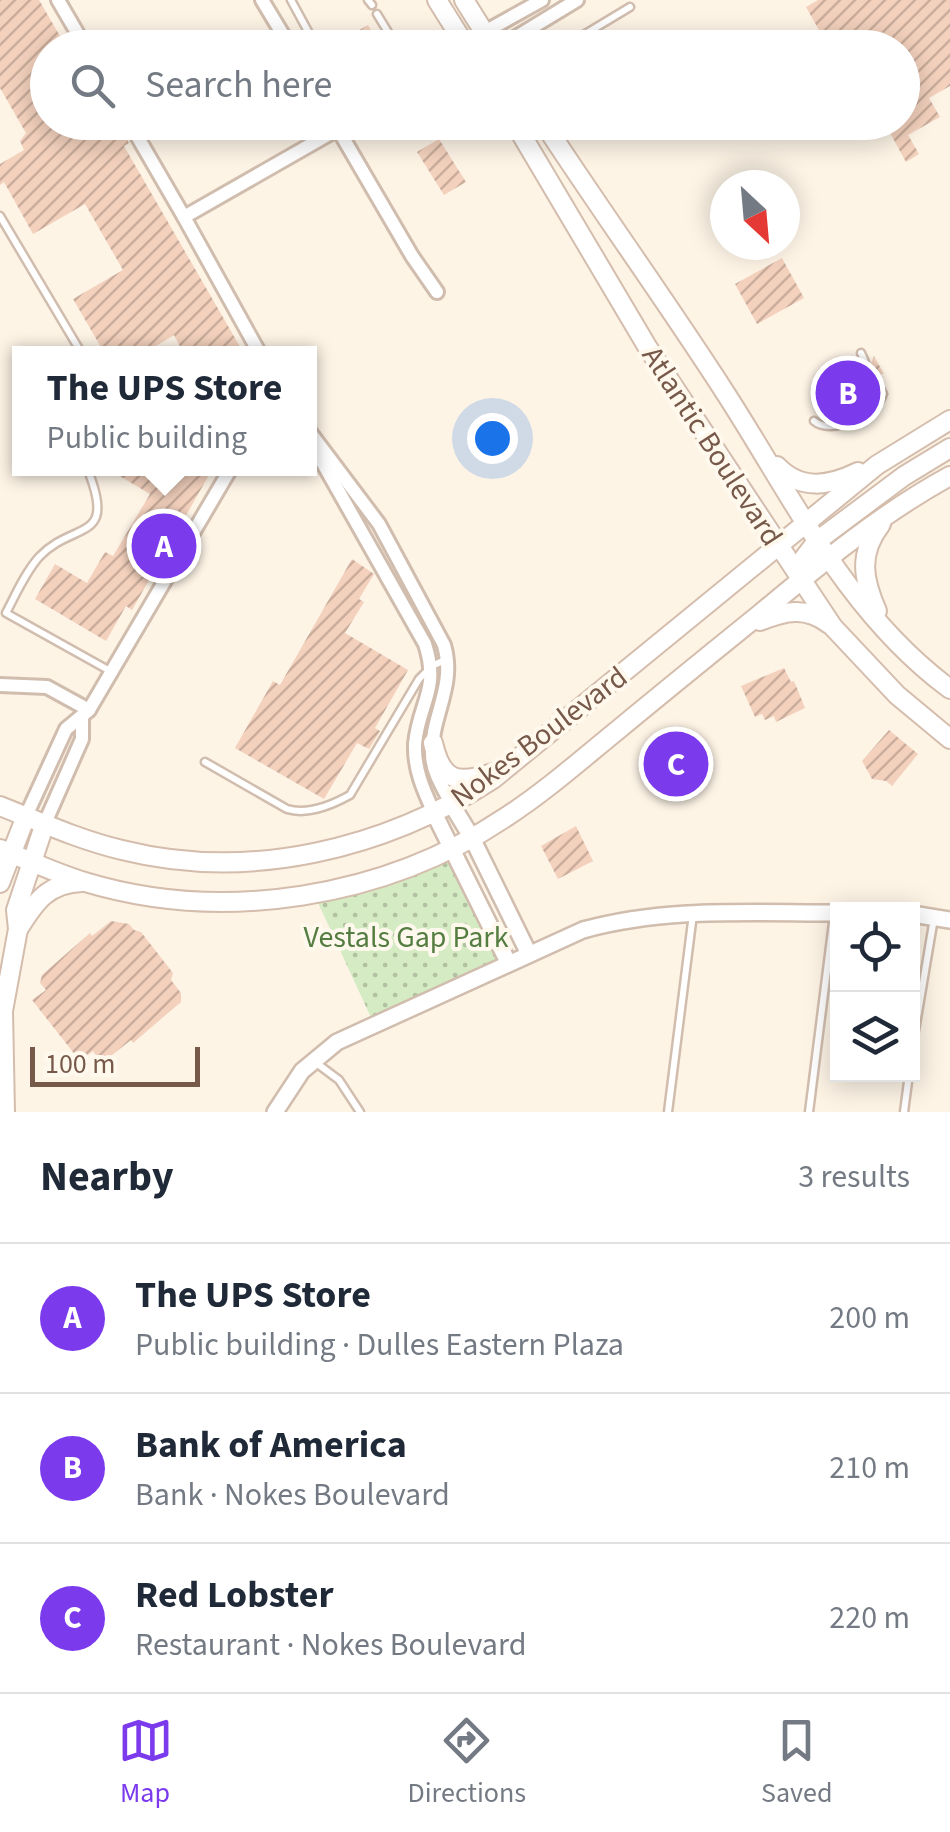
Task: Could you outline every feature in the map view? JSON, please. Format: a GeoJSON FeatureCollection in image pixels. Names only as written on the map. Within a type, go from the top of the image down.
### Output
{"type":"FeatureCollection","features":[{"type":"Feature","properties":{"kind":"main road"},"geometry":{"type":"LineString","coordinates":[[437,0],[453,30]]}},
{"type":"Feature","properties":{"kind":"main road"},"geometry":{"type":"LineString","coordinates":[[464,0],[484,30]]}},
{"type":"Feature","properties":{"kind":"main road","name":"Atlantic Boulevard"},"geometry":{"type":"LineString","coordinates":[[525,140],[648,348],[833,627],[897,695],[950,739]]}},
{"type":"Feature","properties":{"kind":"main road","name":"Atlantic Boulevard"},"geometry":{"type":"LineString","coordinates":[[555,140],[764,454],[829,560],[913,659],[950,689]]}},
{"type":"Feature","properties":{"kind":"main road","name":"Nokes Boulevard"},"geometry":{"type":"LineString","coordinates":[[0,806],[125,851],[190,860],[250,861],[329,850],[403,827],[443,809],[508,768],[806,522],[898,451],[950,420]]}},
{"type":"Feature","properties":{"kind":"main road"},"geometry":{"type":"LineString","coordinates":[[800,580],[804,558],[817,540],[904,476],[950,448]]}},
{"type":"Feature","properties":{"kind":"main road"},"geometry":{"type":"LineString","coordinates":[[764,454],[784,474],[819,486],[841,480],[898,451]]}},
{"type":"Feature","properties":{"kind":"main road","name":"Nokes Boulevard"},"geometry":{"type":"LineString","coordinates":[[6,851],[86,882],[160,898],[263,900],[364,882],[452,848],[546,788],[800,580],[891,513],[950,476]]}},
{"type":"Feature","properties":{"kind":"main road"},"geometry":{"type":"LineString","coordinates":[[883,626],[862,569],[873,534],[891,513]]}},
{"type":"Feature","properties":{"kind":"main road"},"geometry":{"type":"LineString","coordinates":[[741,630],[796,611],[820,618],[833,627]]}},
{"type":"Feature","properties":{"kind":"main road"},"geometry":{"type":"LineString","coordinates":[[433,743],[439,764],[457,780],[508,768]]}},
{"type":"Feature","properties":{"kind":"main road"},"geometry":{"type":"LineString","coordinates":[[0,884],[6,851],[26,816]]}},
{"type":"Feature","properties":{"kind":"main road"},"geometry":{"type":"LineString","coordinates":[[5,1112],[3,1011],[18,929],[16,910],[45,824]]}},
{"type":"Feature","properties":{"kind":"main road"},"geometry":{"type":"LineString","coordinates":[[18,929],[30,908],[48,891],[62,884],[86,882]]}},
{"type":"Feature","properties":{"kind":"street"},"geometry":{"type":"LineString","coordinates":[[58,0],[76,30]]}},
{"type":"Feature","properties":{"kind":"street"},"geometry":{"type":"LineString","coordinates":[[262,0],[280,30]]}},
{"type":"Feature","properties":{"kind":"street"},"geometry":{"type":"LineString","coordinates":[[506,30],[542,0]]}},
{"type":"Feature","properties":{"kind":"street"},"geometry":{"type":"LineString","coordinates":[[516,30],[577,0]]}},
{"type":"Feature","properties":{"kind":"street"},"geometry":{"type":"LineString","coordinates":[[139,140],[256,346]]}},
{"type":"Feature","properties":{"kind":"street"},"geometry":{"type":"LineString","coordinates":[[184,218],[313,140]]}},
{"type":"Feature","properties":{"kind":"street"},"geometry":{"type":"LineString","coordinates":[[346,140],[412,256],[437,292]]}},
{"type":"Feature","properties":{"kind":"street"},"geometry":{"type":"LineString","coordinates":[[317,444],[379,524],[437,629],[448,659],[444,700],[433,743],[434,767],[452,848],[508,962]]}},
{"type":"Feature","properties":{"kind":"street"},"geometry":{"type":"LineString","coordinates":[[317,448],[418,628],[432,666],[418,729],[416,757],[421,784],[472,838],[528,952]]}},
{"type":"Feature","properties":{"kind":"street"},"geometry":{"type":"LineString","coordinates":[[26,816],[66,729],[85,714],[226,476]]}},
{"type":"Feature","properties":{"kind":"street"},"geometry":{"type":"LineString","coordinates":[[0,685],[47,687],[85,714]]}},
{"type":"Feature","properties":{"kind":"street"},"geometry":{"type":"LineString","coordinates":[[45,824],[82,739],[85,714]]}},
{"type":"Feature","properties":{"kind":"street"},"geometry":{"type":"LineString","coordinates":[[275,1112],[313,1061],[349,1035],[582,930],[616,920],[693,913],[830,913]]}},
{"type":"Feature","properties":{"kind":"lane"},"geometry":{"type":"LineString","coordinates":[[291,0],[307,30]]}},
{"type":"Feature","properties":{"kind":"lane"},"geometry":{"type":"LineString","coordinates":[[592,30],[630,7]]}},
{"type":"Feature","properties":{"kind":"lane"},"geometry":{"type":"LineString","coordinates":[[377,14],[387,30]]}},
{"type":"Feature","properties":{"kind":"lane"},"geometry":{"type":"LineString","coordinates":[[0,216],[77,346]]}},
{"type":"Feature","properties":{"kind":"lane"},"geometry":{"type":"LineString","coordinates":[[862,353],[865,362]]}},
{"type":"Feature","properties":{"kind":"lane"},"geometry":{"type":"LineString","coordinates":[[814,421],[835,428],[876,406],[883,394],[875,379]]}},
{"type":"Feature","properties":{"kind":"lane"},"geometry":{"type":"LineString","coordinates":[[90,476],[98,500],[96,517],[77,535],[42,554],[6,612],[111,672]]}},
{"type":"Feature","properties":{"kind":"lane"},"geometry":{"type":"LineString","coordinates":[[205,762],[297,812],[339,801],[350,795],[419,679],[432,666],[448,659]]}},
{"type":"Feature","properties":{"kind":"lane"},"geometry":{"type":"LineString","coordinates":[[668,1112],[693,913]]}},
{"type":"Feature","properties":{"kind":"lane"},"geometry":{"type":"LineString","coordinates":[[920,1013],[942,918]]}},
{"type":"Feature","properties":{"kind":"lane"},"geometry":{"type":"LineString","coordinates":[[809,1112],[830,957]]}},
{"type":"Feature","properties":{"kind":"lane"},"geometry":{"type":"LineString","coordinates":[[313,1061],[339,1080],[360,1112]]}},
{"type":"Feature","properties":{"kind":"lane"},"geometry":{"type":"LineString","coordinates":[[904,1112],[908,1082]]}},
{"type":"Feature","properties":{"kind":"green space","name":"Vestals Gap Park"},"geometry":{"type":"Polygon","coordinates":[[[452,848],[508,962],[374,1024],[314,894],[452,848]]]}},
{"type":"Feature","properties":{"kind":"building"},"geometry":{"type":"Polygon","coordinates":[[[0,0],[39,0],[56,30],[30,30],[30,140],[127,140],[124,146],[239,345],[180,346],[174,335],[156,346],[100,346],[73,299],[123,270],[85,204],[33,234],[4,182],[0,185],[0,164],[24,150],[20,141],[26,133],[0,88],[0,0]]]}},
{"type":"Feature","properties":{"kind":"building"},"geometry":{"type":"Polygon","coordinates":[[[818,0],[950,0],[950,86],[929,98],[940,117],[920,128],[920,30],[819,30],[806,7],[818,0]]]}},
{"type":"Feature","properties":{"kind":"building"},"geometry":{"type":"Polygon","coordinates":[[[440,140],[466,182],[444,195],[417,152],[440,140]]]}},
{"type":"Feature","properties":{"kind":"building"},"geometry":{"type":"Polygon","coordinates":[[[894,140],[911,140],[919,154],[906,162],[894,140]]]}},
{"type":"Feature","properties":{"kind":"building"},"geometry":{"type":"Polygon","coordinates":[[[783,260],[804,298],[757,324],[735,284],[783,260]]]}},
{"type":"Feature","properties":{"kind":"building"},"geometry":{"type":"Polygon","coordinates":[[[874,356],[884,374],[871,374],[861,392],[864,397],[837,412],[820,387],[840,371],[842,374],[859,365],[869,368],[874,356]]]}},
{"type":"Feature","properties":{"kind":"building"},"geometry":{"type":"Polygon","coordinates":[[[120,476],[208,476],[132,610],[126,606],[106,641],[35,599],[55,564],[87,583],[105,552],[113,556],[150,494],[120,476]]]}},
{"type":"Feature","properties":{"kind":"building"},"geometry":{"type":"Polygon","coordinates":[[[352,559],[374,574],[359,599],[364,602],[345,633],[408,670],[375,728],[380,731],[369,749],[357,743],[324,799],[235,748],[273,681],[280,685],[352,559]]]}},
{"type":"Feature","properties":{"kind":"building"},"geometry":{"type":"Polygon","coordinates":[[[784,668],[805,708],[776,722],[774,716],[765,720],[762,714],[755,717],[741,686],[784,668]]]}},
{"type":"Feature","properties":{"kind":"building"},"geometry":{"type":"Polygon","coordinates":[[[889,730],[918,754],[892,786],[872,779],[862,761],[889,730]]]}},
{"type":"Feature","properties":{"kind":"building"},"geometry":{"type":"Polygon","coordinates":[[[676,732],[687,744],[690,742],[704,765],[689,781],[666,796],[663,792],[660,795],[644,776],[647,773],[643,768],[651,762],[645,756],[676,732]]]}},
{"type":"Feature","properties":{"kind":"building"},"geometry":{"type":"Polygon","coordinates":[[[576,826],[593,861],[558,879],[541,846],[576,826]]]}},
{"type":"Feature","properties":{"kind":"building"},"geometry":{"type":"Polygon","coordinates":[[[111,921],[129,924],[141,932],[173,973],[171,980],[181,993],[181,1002],[133,1043],[131,1040],[107,1059],[98,1058],[93,1051],[80,1061],[32,1000],[46,990],[40,983],[42,975],[90,933],[92,936],[111,921]]]}},
{"type":"Feature","properties":{"kind":"place","name":"Bank of America"},"geometry":{"type":"Point","coordinates":[848,393]}},
{"type":"Feature","properties":{"kind":"place","name":"The UPS Store"},"geometry":{"type":"Point","coordinates":[164,546]}},
{"type":"Feature","properties":{"kind":"place","name":"Red Lobster"},"geometry":{"type":"Point","coordinates":[676,764]}}]}
